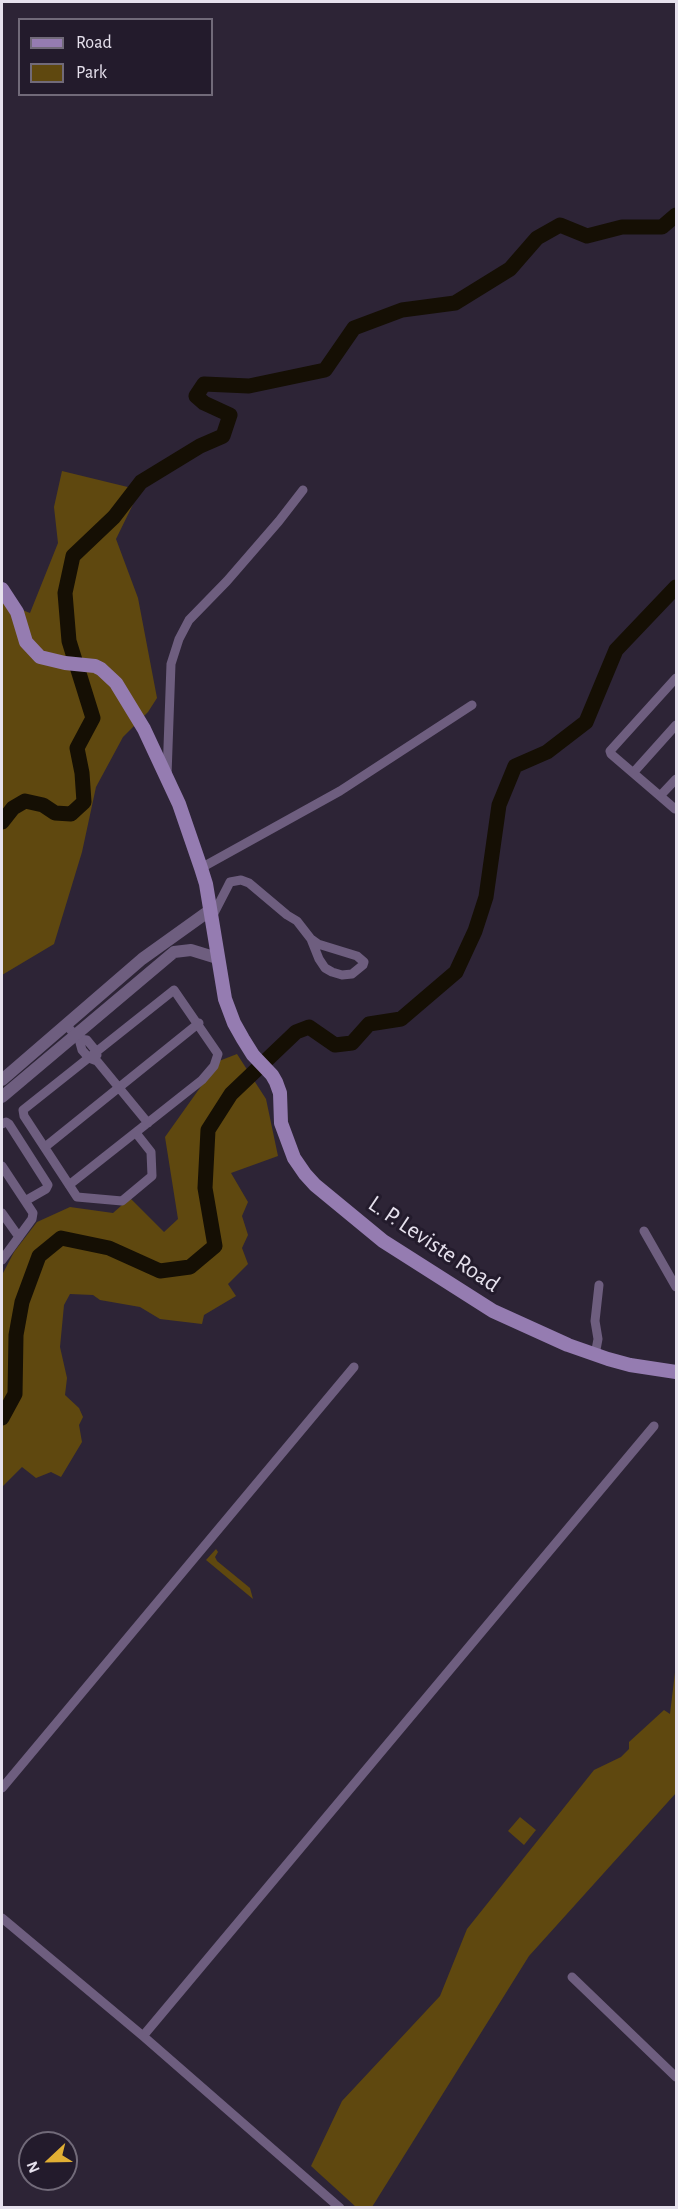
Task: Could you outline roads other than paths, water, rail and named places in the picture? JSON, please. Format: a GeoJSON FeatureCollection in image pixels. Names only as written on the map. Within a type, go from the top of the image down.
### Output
{"type":"FeatureCollection","features":[{"type":"Feature","properties":{"kind":"main road","name":"L. P. Leviste Road"},"geometry":{"type":"LineString","coordinates":[[2,589],[17,612],[26,642],[40,657],[65,663],[95,666],[116,683],[144,729],[179,804],[206,884],[225,999],[234,1023],[253,1055],[276,1082],[280,1094],[281,1123],[305,1174],[315,1185],[383,1241],[471,1299],[503,1316],[595,1355],[630,1365],[676,1372]]}},
{"type":"Feature","properties":{"kind":"street"},"geometry":{"type":"LineString","coordinates":[[167,778],[171,664],[179,639],[189,620],[227,581],[303,490]]}},
{"type":"Feature","properties":{"kind":"street"},"geometry":{"type":"LineString","coordinates":[[675,809],[611,754],[611,748],[676,678]]}},
{"type":"Feature","properties":{"kind":"street"},"geometry":{"type":"LineString","coordinates":[[201,868],[340,791],[472,705]]}},
{"type":"Feature","properties":{"kind":"street"},"geometry":{"type":"LineString","coordinates":[[633,773],[676,725]]}},
{"type":"Feature","properties":{"kind":"street"},"geometry":{"type":"LineString","coordinates":[[660,796],[676,779]]}},
{"type":"Feature","properties":{"kind":"street"},"geometry":{"type":"LineString","coordinates":[[2,1080],[167,940],[210,915],[230,882],[241,880],[249,883],[281,911],[297,921],[311,939],[325,968],[342,975],[352,974],[363,965],[364,962],[357,956],[318,944],[311,939]]}},
{"type":"Feature","properties":{"kind":"street"},"geometry":{"type":"LineString","coordinates":[[167,940],[174,952]]}},
{"type":"Feature","properties":{"kind":"street"},"geometry":{"type":"LineString","coordinates":[[2,1097],[77,1038],[174,952],[190,950],[217,958]]}},
{"type":"Feature","properties":{"kind":"street"},"geometry":{"type":"LineString","coordinates":[[69,1185],[202,1080],[214,1066],[218,1054],[177,992],[172,990],[94,1057],[23,1110],[24,1116],[69,1185],[77,1197],[122,1201],[152,1176],[151,1152],[136,1133]]}},
{"type":"Feature","properties":{"kind":"street"},"geometry":{"type":"LineString","coordinates":[[45,1148],[199,1023]]}},
{"type":"Feature","properties":{"kind":"street"},"geometry":{"type":"LineString","coordinates":[[66,1025],[77,1038],[82,1050],[94,1057],[148,1123]]}},
{"type":"Feature","properties":{"kind":"street"},"geometry":{"type":"LineString","coordinates":[[2,1124],[6,1122],[9,1124],[48,1185],[46,1189],[26,1201]]}},
{"type":"Feature","properties":{"kind":"street"},"geometry":{"type":"LineString","coordinates":[[2,1166],[26,1201],[33,1216],[2,1260]]}},
{"type":"Feature","properties":{"kind":"street"},"geometry":{"type":"LineString","coordinates":[[2,1213],[19,1237]]}},
{"type":"Feature","properties":{"kind":"street"},"geometry":{"type":"LineString","coordinates":[[644,1231],[676,1287]]}},
{"type":"Feature","properties":{"kind":"street"},"geometry":{"type":"LineString","coordinates":[[595,1355],[598,1339],[595,1321],[599,1285]]}},
{"type":"Feature","properties":{"kind":"street"},"geometry":{"type":"LineString","coordinates":[[2,1788],[354,1367]]}},
{"type":"Feature","properties":{"kind":"street"},"geometry":{"type":"LineString","coordinates":[[143,2036],[654,1426]]}},
{"type":"Feature","properties":{"kind":"street"},"geometry":{"type":"LineString","coordinates":[[2,1918],[143,2036],[340,2208]]}},
{"type":"Feature","properties":{"kind":"street"},"geometry":{"type":"LineString","coordinates":[[572,1977],[676,2077]]}},
{"type":"Feature","properties":{"kind":"waterway"},"geometry":{"type":"LineString","coordinates":[[2,822],[13,808],[25,801],[43,805],[55,813],[71,814],[84,802],[77,748],[93,718],[69,641],[65,593],[73,556],[114,517],[141,482],[200,446],[223,436],[230,415],[204,403],[196,396],[204,384],[249,386],[325,370],[354,328],[402,310],[455,303],[510,269],[537,238],[560,225],[587,236],[622,227],[662,227],[676,215]]}},
{"type":"Feature","properties":{"kind":"waterway"},"geometry":{"type":"LineString","coordinates":[[2,1418],[15,1394],[16,1335],[22,1302],[39,1256],[61,1238],[109,1248],[160,1271],[190,1267],[215,1246],[205,1188],[208,1130],[231,1094],[296,1032],[309,1027],[335,1045],[352,1043],[369,1024],[401,1019],[456,972],[475,931],[486,897],[499,805],[515,766],[547,752],[586,722],[616,650],[676,587]]}}]}
